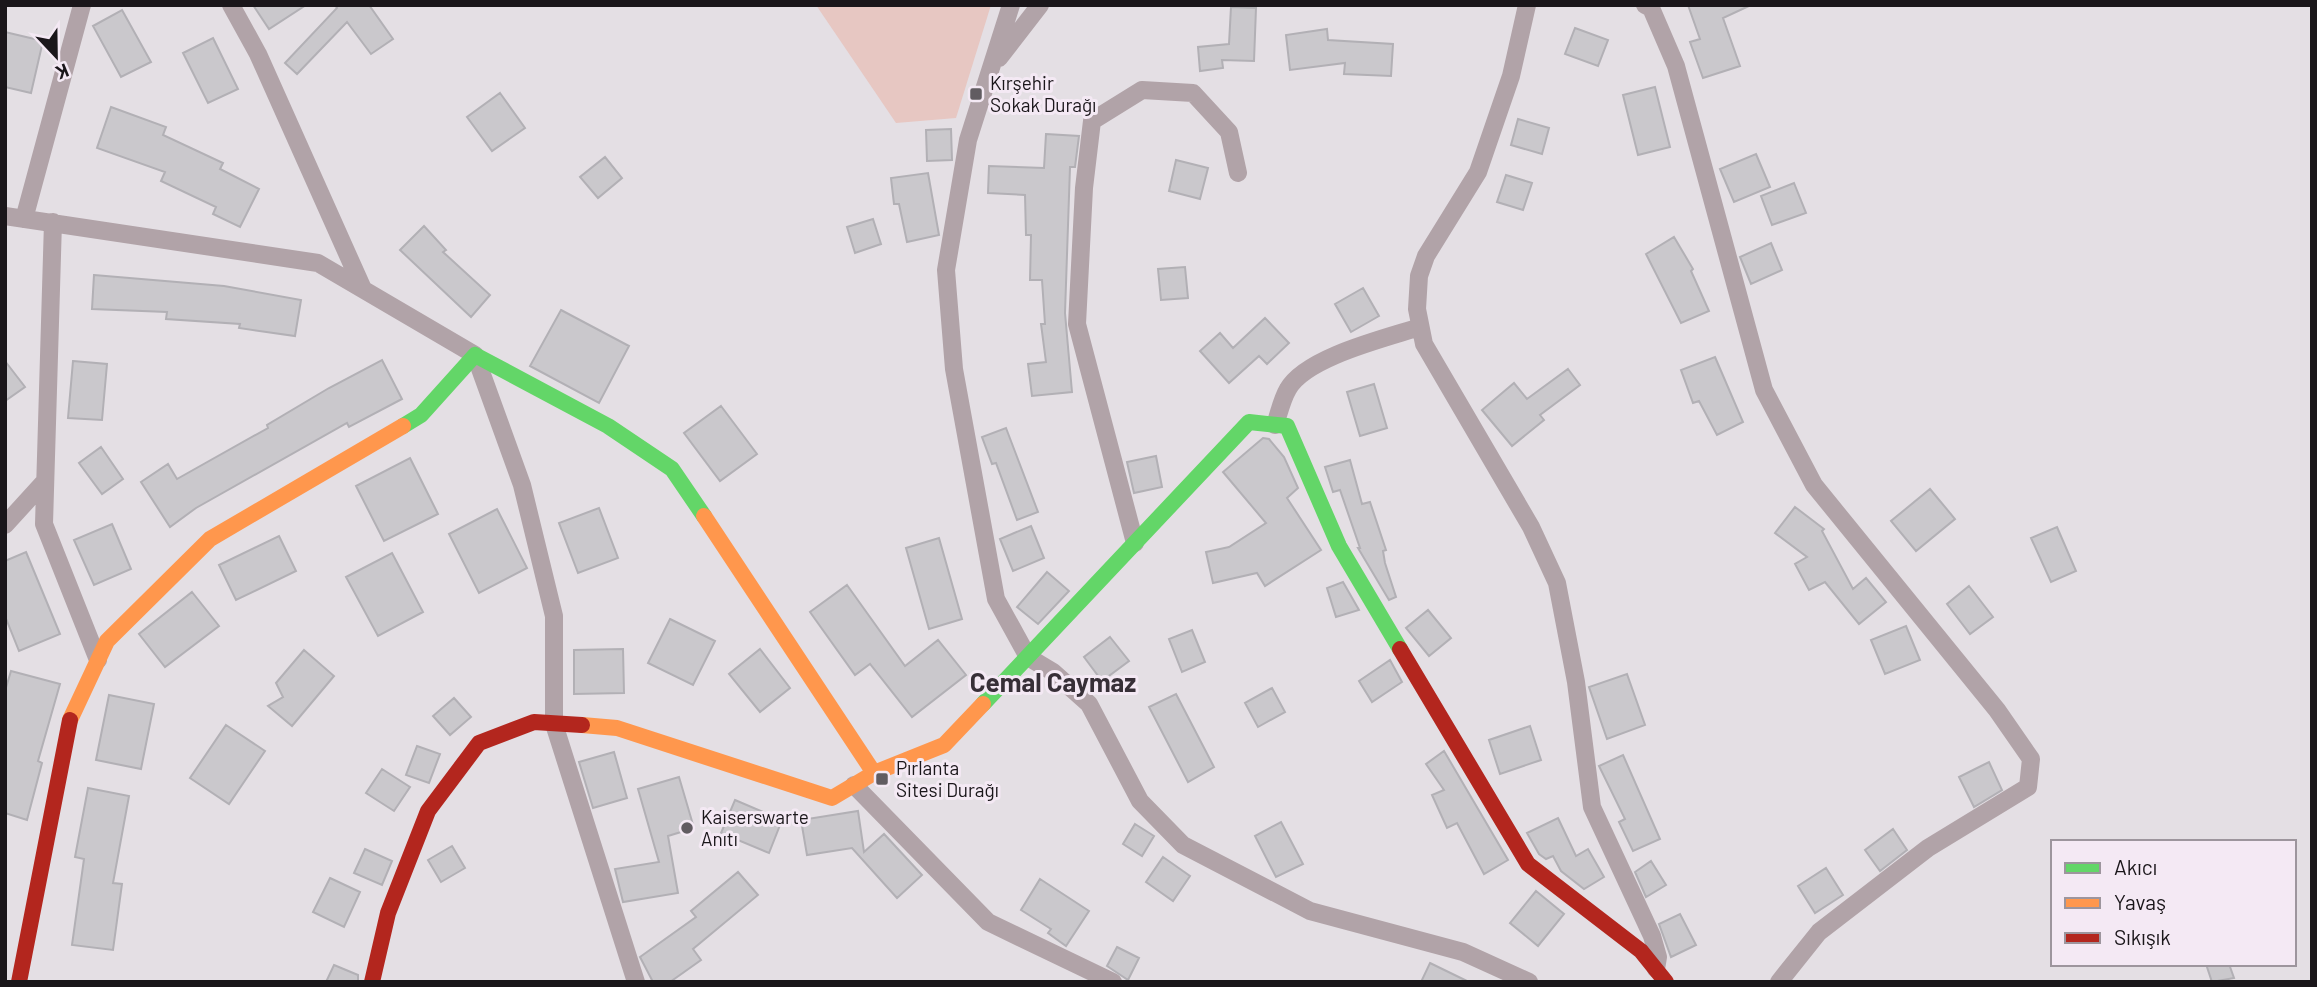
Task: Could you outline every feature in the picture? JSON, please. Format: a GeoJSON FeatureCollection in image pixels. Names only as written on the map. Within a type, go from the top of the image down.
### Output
{"type":"FeatureCollection","features":[{"type":"Feature","properties":{"kind":"street"},"geometry":{"type":"LineString","coordinates":[[24,219],[82,5]]}},
{"type":"Feature","properties":{"kind":"street"},"geometry":{"type":"LineString","coordinates":[[231,5],[258,54],[363,289]]}},
{"type":"Feature","properties":{"kind":"street"},"geometry":{"type":"LineString","coordinates":[[1011,5],[968,139],[946,271],[954,369],[996,599],[1028,657],[1053,672],[1089,704],[1140,801],[1183,845],[1310,911],[1463,952],[1529,982]]}},
{"type":"Feature","properties":{"kind":"street"},"geometry":{"type":"LineString","coordinates":[[992,67],[1040,5]]}},
{"type":"Feature","properties":{"kind":"street"},"geometry":{"type":"LineString","coordinates":[[1527,5],[1511,76],[1478,172],[1426,256],[1419,276],[1417,309],[1424,344],[1531,527],[1557,583],[1576,682],[1592,807],[1652,936],[1661,975]]}},
{"type":"Feature","properties":{"kind":"street"},"geometry":{"type":"LineString","coordinates":[[1645,5],[1651,8],[1676,66],[1764,390],[1814,485],[1997,710],[2031,759],[2028,787],[1928,848],[1819,932],[1779,982]]}},
{"type":"Feature","properties":{"kind":"street"},"geometry":{"type":"LineString","coordinates":[[1135,543],[1077,324],[1084,188],[1093,121],[1142,90],[1193,93],[1229,132],[1238,173]]}},
{"type":"Feature","properties":{"kind":"street"},"geometry":{"type":"LineString","coordinates":[[5,216],[318,263],[475,355],[608,426],[671,468],[874,773]]}},
{"type":"Feature","properties":{"kind":"street"},"geometry":{"type":"LineString","coordinates":[[53,222],[44,524],[98,660]]}},
{"type":"Feature","properties":{"kind":"street"},"geometry":{"type":"LineString","coordinates":[[1275,425],[1288,389],[1298,377],[1338,354],[1420,327]]}},
{"type":"Feature","properties":{"kind":"street"},"geometry":{"type":"LineString","coordinates":[[19,982],[70,720],[107,641],[210,539],[421,415],[475,355]]}},
{"type":"Feature","properties":{"kind":"street"},"geometry":{"type":"LineString","coordinates":[[475,355],[522,485],[554,616],[554,723],[636,982]]}},
{"type":"Feature","properties":{"kind":"street"},"geometry":{"type":"LineString","coordinates":[[372,982],[388,913],[428,811],[479,743],[534,722],[617,728],[832,798],[874,773],[944,745],[1249,422],[1287,426],[1339,546],[1528,864],[1641,951],[1661,975]]}},
{"type":"Feature","properties":{"kind":"street"},"geometry":{"type":"LineString","coordinates":[[5,525],[45,481]]}},
{"type":"Feature","properties":{"kind":"street"},"geometry":{"type":"LineString","coordinates":[[854,785],[988,922],[1113,982]]}},
{"type":"Feature","properties":{"kind":"shaded area"},"geometry":{"type":"Polygon","coordinates":[[[816,5],[991,5],[956,118],[896,123],[816,5]]]}},
{"type":"Feature","properties":{"kind":"building"},"geometry":{"type":"Polygon","coordinates":[[[253,5],[306,5],[269,29],[253,5]]]}},
{"type":"Feature","properties":{"kind":"building"},"geometry":{"type":"Polygon","coordinates":[[[335,5],[369,5],[393,39],[371,54],[347,22],[297,74],[285,63],[337,8],[335,5]]]}},
{"type":"Feature","properties":{"kind":"building"},"geometry":{"type":"Polygon","coordinates":[[[1688,5],[1751,5],[1723,18],[1740,66],[1703,78],[1690,42],[1700,39],[1688,5]]]}},
{"type":"Feature","properties":{"kind":"building"},"geometry":{"type":"Polygon","coordinates":[[[1231,7],[1256,8],[1254,61],[1222,60],[1223,68],[1200,71],[1198,47],[1229,44],[1231,7]]]}},
{"type":"Feature","properties":{"kind":"building"},"geometry":{"type":"Polygon","coordinates":[[[122,10],[151,62],[121,77],[93,26],[122,10]]]}},
{"type":"Feature","properties":{"kind":"building"},"geometry":{"type":"Polygon","coordinates":[[[1575,28],[1608,40],[1598,66],[1565,54],[1575,28]]]}},
{"type":"Feature","properties":{"kind":"building"},"geometry":{"type":"Polygon","coordinates":[[[1327,29],[1328,40],[1393,44],[1391,76],[1344,74],[1345,63],[1290,70],[1286,35],[1327,29]]]}},
{"type":"Feature","properties":{"kind":"building"},"geometry":{"type":"Polygon","coordinates":[[[5,32],[43,41],[31,93],[5,87],[5,32]]]}},
{"type":"Feature","properties":{"kind":"building"},"geometry":{"type":"Polygon","coordinates":[[[213,38],[238,89],[208,103],[183,53],[213,38]]]}},
{"type":"Feature","properties":{"kind":"building"},"geometry":{"type":"Polygon","coordinates":[[[1655,87],[1670,147],[1638,155],[1623,95],[1655,87]]]}},
{"type":"Feature","properties":{"kind":"building"},"geometry":{"type":"Polygon","coordinates":[[[500,93],[525,128],[492,151],[467,117],[500,93]]]}},
{"type":"Feature","properties":{"kind":"building"},"geometry":{"type":"Polygon","coordinates":[[[111,107],[166,127],[163,135],[223,163],[220,169],[259,189],[240,227],[213,214],[216,207],[161,181],[165,172],[97,148],[111,107]]]}},
{"type":"Feature","properties":{"kind":"building"},"geometry":{"type":"Polygon","coordinates":[[[1518,119],[1549,128],[1542,154],[1511,145],[1518,119]]]}},
{"type":"Feature","properties":{"kind":"building"},"geometry":{"type":"Polygon","coordinates":[[[951,129],[952,160],[927,161],[926,130],[951,129]]]}},
{"type":"Feature","properties":{"kind":"building"},"geometry":{"type":"Polygon","coordinates":[[[1046,134],[1079,136],[1075,167],[1070,167],[1065,313],[1072,392],[1032,396],[1028,364],[1046,362],[1041,324],[1045,324],[1042,280],[1030,280],[1031,235],[1026,235],[1025,195],[988,193],[989,166],[1044,168],[1046,134]]]}},
{"type":"Feature","properties":{"kind":"building"},"geometry":{"type":"Polygon","coordinates":[[[1756,154],[1770,187],[1734,202],[1720,169],[1756,154]]]}},
{"type":"Feature","properties":{"kind":"building"},"geometry":{"type":"Polygon","coordinates":[[[605,157],[622,178],[598,198],[580,177],[605,157]]]}},
{"type":"Feature","properties":{"kind":"building"},"geometry":{"type":"Polygon","coordinates":[[[1176,160],[1208,168],[1200,199],[1169,191],[1176,160]]]}},
{"type":"Feature","properties":{"kind":"building"},"geometry":{"type":"Polygon","coordinates":[[[928,173],[939,235],[907,242],[899,204],[894,204],[891,178],[928,173]]]}},
{"type":"Feature","properties":{"kind":"building"},"geometry":{"type":"Polygon","coordinates":[[[1506,175],[1532,183],[1523,210],[1497,202],[1506,175]]]}},
{"type":"Feature","properties":{"kind":"building"},"geometry":{"type":"Polygon","coordinates":[[[1794,183],[1806,213],[1772,225],[1761,196],[1794,183]]]}},
{"type":"Feature","properties":{"kind":"building"},"geometry":{"type":"Polygon","coordinates":[[[873,219],[881,244],[855,253],[847,227],[873,219]]]}},
{"type":"Feature","properties":{"kind":"building"},"geometry":{"type":"Polygon","coordinates":[[[424,226],[446,250],[443,252],[490,295],[471,317],[400,250],[424,226]]]}},
{"type":"Feature","properties":{"kind":"building"},"geometry":{"type":"Polygon","coordinates":[[[1674,237],[1693,269],[1691,271],[1709,311],[1681,323],[1646,254],[1674,237]]]}},
{"type":"Feature","properties":{"kind":"building"},"geometry":{"type":"Polygon","coordinates":[[[1771,243],[1782,270],[1751,284],[1740,257],[1771,243]]]}},
{"type":"Feature","properties":{"kind":"building"},"geometry":{"type":"Polygon","coordinates":[[[1185,267],[1188,298],[1161,300],[1158,269],[1185,267]]]}},
{"type":"Feature","properties":{"kind":"building"},"geometry":{"type":"Polygon","coordinates":[[[94,275],[224,286],[301,300],[295,336],[239,328],[240,324],[166,319],[167,312],[92,309],[94,275]]]}},
{"type":"Feature","properties":{"kind":"building"},"geometry":{"type":"Polygon","coordinates":[[[1363,288],[1379,316],[1351,332],[1335,304],[1363,288]]]}},
{"type":"Feature","properties":{"kind":"building"},"geometry":{"type":"Polygon","coordinates":[[[561,310],[629,346],[599,403],[530,366],[561,310]]]}},
{"type":"Feature","properties":{"kind":"building"},"geometry":{"type":"Polygon","coordinates":[[[1265,318],[1289,343],[1267,364],[1259,356],[1229,383],[1200,351],[1220,333],[1233,348],[1265,318]]]}},
{"type":"Feature","properties":{"kind":"building"},"geometry":{"type":"Polygon","coordinates":[[[1715,357],[1743,422],[1717,435],[1699,401],[1693,403],[1681,370],[1715,357]]]}},
{"type":"Feature","properties":{"kind":"building"},"geometry":{"type":"Polygon","coordinates":[[[382,360],[402,399],[349,427],[347,423],[196,508],[170,527],[141,482],[168,464],[177,479],[268,428],[267,425],[329,388],[382,360]]]}},
{"type":"Feature","properties":{"kind":"building"},"geometry":{"type":"Polygon","coordinates":[[[5,361],[25,387],[5,401],[5,361]]]}},
{"type":"Feature","properties":{"kind":"building"},"geometry":{"type":"Polygon","coordinates":[[[73,361],[107,364],[102,420],[68,418],[73,361]]]}},
{"type":"Feature","properties":{"kind":"building"},"geometry":{"type":"Polygon","coordinates":[[[1568,369],[1580,385],[1540,415],[1544,420],[1512,446],[1482,410],[1514,383],[1527,399],[1568,369]]]}},
{"type":"Feature","properties":{"kind":"building"},"geometry":{"type":"Polygon","coordinates":[[[1374,384],[1387,428],[1360,436],[1347,392],[1374,384]]]}},
{"type":"Feature","properties":{"kind":"building"},"geometry":{"type":"Polygon","coordinates":[[[721,406],[757,454],[720,481],[684,433],[721,406]]]}},
{"type":"Feature","properties":{"kind":"building"},"geometry":{"type":"Polygon","coordinates":[[[1006,428],[1038,512],[1017,520],[996,463],[992,464],[982,437],[1006,428]]]}},
{"type":"Feature","properties":{"kind":"building"},"geometry":{"type":"Polygon","coordinates":[[[1263,438],[1269,439],[1284,457],[1298,488],[1287,498],[1321,550],[1265,586],[1257,573],[1213,583],[1206,552],[1229,547],[1266,523],[1223,472],[1263,438]]]}},
{"type":"Feature","properties":{"kind":"building"},"geometry":{"type":"Polygon","coordinates":[[[101,447],[123,479],[102,494],[79,463],[101,447]]]}},
{"type":"Feature","properties":{"kind":"building"},"geometry":{"type":"Polygon","coordinates":[[[1156,456],[1162,487],[1134,493],[1127,462],[1156,456]]]}},
{"type":"Feature","properties":{"kind":"building"},"geometry":{"type":"Polygon","coordinates":[[[410,458],[438,514],[384,541],[356,486],[410,458]]]}},
{"type":"Feature","properties":{"kind":"building"},"geometry":{"type":"Polygon","coordinates":[[[1350,460],[1362,504],[1370,502],[1386,550],[1383,551],[1385,563],[1396,597],[1389,600],[1358,548],[1340,490],[1333,492],[1325,467],[1350,460]]]}},
{"type":"Feature","properties":{"kind":"building"},"geometry":{"type":"Polygon","coordinates":[[[1930,489],[1955,519],[1916,551],[1891,521],[1930,489]]]}},
{"type":"Feature","properties":{"kind":"building"},"geometry":{"type":"Polygon","coordinates":[[[1795,507],[1824,529],[1822,531],[1853,589],[1866,578],[1886,602],[1859,624],[1825,582],[1809,590],[1795,564],[1807,557],[1775,533],[1795,507]]]}},
{"type":"Feature","properties":{"kind":"building"},"geometry":{"type":"Polygon","coordinates":[[[599,508],[618,558],[578,573],[559,523],[599,508]]]}},
{"type":"Feature","properties":{"kind":"building"},"geometry":{"type":"Polygon","coordinates":[[[497,509],[527,568],[479,593],[449,534],[497,509]]]}},
{"type":"Feature","properties":{"kind":"building"},"geometry":{"type":"Polygon","coordinates":[[[112,524],[131,569],[94,585],[74,540],[112,524]]]}},
{"type":"Feature","properties":{"kind":"building"},"geometry":{"type":"Polygon","coordinates":[[[1031,526],[1044,558],[1013,571],[1000,539],[1031,526]]]}},
{"type":"Feature","properties":{"kind":"building"},"geometry":{"type":"Polygon","coordinates":[[[2057,527],[2076,571],[2051,582],[2031,538],[2057,527]]]}},
{"type":"Feature","properties":{"kind":"building"},"geometry":{"type":"Polygon","coordinates":[[[279,536],[296,571],[236,600],[219,565],[279,536]]]}},
{"type":"Feature","properties":{"kind":"building"},"geometry":{"type":"Polygon","coordinates":[[[939,538],[962,619],[929,629],[906,548],[939,538]]]}},
{"type":"Feature","properties":{"kind":"building"},"geometry":{"type":"Polygon","coordinates":[[[26,552],[60,634],[19,651],[5,616],[5,561],[26,552]]]}},
{"type":"Feature","properties":{"kind":"building"},"geometry":{"type":"Polygon","coordinates":[[[392,553],[423,612],[378,636],[346,577],[392,553]]]}},
{"type":"Feature","properties":{"kind":"building"},"geometry":{"type":"Polygon","coordinates":[[[1047,572],[1069,591],[1038,624],[1017,607],[1047,572]]]}},
{"type":"Feature","properties":{"kind":"building"},"geometry":{"type":"Polygon","coordinates":[[[1343,582],[1359,610],[1336,617],[1327,588],[1343,582]]]}},
{"type":"Feature","properties":{"kind":"building"},"geometry":{"type":"Polygon","coordinates":[[[847,585],[905,666],[938,640],[966,675],[912,717],[870,664],[855,675],[810,612],[847,585]]]}},
{"type":"Feature","properties":{"kind":"building"},"geometry":{"type":"Polygon","coordinates":[[[1969,586],[1993,617],[1970,634],[1947,604],[1969,586]]]}},
{"type":"Feature","properties":{"kind":"building"},"geometry":{"type":"Polygon","coordinates":[[[192,592],[219,626],[165,667],[139,634],[192,592]]]}},
{"type":"Feature","properties":{"kind":"building"},"geometry":{"type":"Polygon","coordinates":[[[1428,610],[1451,638],[1429,656],[1406,628],[1428,610]]]}},
{"type":"Feature","properties":{"kind":"building"},"geometry":{"type":"Polygon","coordinates":[[[670,619],[715,641],[693,685],[648,663],[670,619]]]}},
{"type":"Feature","properties":{"kind":"building"},"geometry":{"type":"Polygon","coordinates":[[[1906,626],[1920,660],[1885,674],[1871,640],[1906,626]]]}},
{"type":"Feature","properties":{"kind":"building"},"geometry":{"type":"Polygon","coordinates":[[[1192,630],[1205,662],[1182,672],[1169,639],[1192,630]]]}},
{"type":"Feature","properties":{"kind":"building"},"geometry":{"type":"Polygon","coordinates":[[[1110,637],[1129,661],[1102,681],[1084,657],[1110,637]]]}},
{"type":"Feature","properties":{"kind":"building"},"geometry":{"type":"Polygon","coordinates":[[[623,649],[624,693],[574,694],[574,650],[623,649]]]}},
{"type":"Feature","properties":{"kind":"building"},"geometry":{"type":"Polygon","coordinates":[[[760,649],[790,688],[760,712],[729,674],[760,649]]]}},
{"type":"Feature","properties":{"kind":"building"},"geometry":{"type":"Polygon","coordinates":[[[304,650],[334,676],[292,726],[268,706],[283,697],[276,683],[304,650]]]}},
{"type":"Feature","properties":{"kind":"building"},"geometry":{"type":"Polygon","coordinates":[[[1390,660],[1402,682],[1372,702],[1359,681],[1390,660]]]}},
{"type":"Feature","properties":{"kind":"building"},"geometry":{"type":"Polygon","coordinates":[[[11,671],[60,684],[38,761],[42,763],[27,820],[5,813],[5,691],[11,671]]]}},
{"type":"Feature","properties":{"kind":"building"},"geometry":{"type":"Polygon","coordinates":[[[1627,674],[1645,725],[1607,739],[1589,687],[1627,674]]]}},
{"type":"Feature","properties":{"kind":"building"},"geometry":{"type":"Polygon","coordinates":[[[1272,688],[1285,712],[1258,727],[1245,703],[1272,688]]]}},
{"type":"Feature","properties":{"kind":"building"},"geometry":{"type":"Polygon","coordinates":[[[1176,694],[1214,767],[1188,782],[1149,707],[1176,694]]]}},
{"type":"Feature","properties":{"kind":"building"},"geometry":{"type":"Polygon","coordinates":[[[109,695],[154,704],[141,769],[96,760],[109,695]]]}},
{"type":"Feature","properties":{"kind":"building"},"geometry":{"type":"Polygon","coordinates":[[[454,698],[471,717],[450,735],[433,716],[454,698]]]}},
{"type":"Feature","properties":{"kind":"building"},"geometry":{"type":"Polygon","coordinates":[[[226,725],[265,751],[229,804],[190,778],[226,725]]]}},
{"type":"Feature","properties":{"kind":"building"},"geometry":{"type":"Polygon","coordinates":[[[1530,726],[1541,760],[1500,774],[1489,740],[1530,726]]]}},
{"type":"Feature","properties":{"kind":"building"},"geometry":{"type":"Polygon","coordinates":[[[417,746],[440,754],[429,783],[406,775],[417,746]]]}},
{"type":"Feature","properties":{"kind":"building"},"geometry":{"type":"Polygon","coordinates":[[[1444,751],[1508,860],[1484,874],[1457,823],[1447,828],[1432,795],[1444,790],[1426,764],[1444,751]]]}},
{"type":"Feature","properties":{"kind":"building"},"geometry":{"type":"Polygon","coordinates":[[[614,752],[627,798],[593,808],[579,762],[614,752]]]}},
{"type":"Feature","properties":{"kind":"building"},"geometry":{"type":"Polygon","coordinates":[[[1623,755],[1660,839],[1633,851],[1619,822],[1625,819],[1599,766],[1623,755]]]}},
{"type":"Feature","properties":{"kind":"building"},"geometry":{"type":"Polygon","coordinates":[[[1989,762],[2002,790],[1974,807],[1959,777],[1989,762]]]}},
{"type":"Feature","properties":{"kind":"building"},"geometry":{"type":"Polygon","coordinates":[[[382,769],[410,787],[394,811],[366,793],[382,769]]]}},
{"type":"Feature","properties":{"kind":"building"},"geometry":{"type":"Polygon","coordinates":[[[679,777],[694,828],[668,836],[678,893],[623,902],[615,869],[659,862],[638,789],[679,777]]]}},
{"type":"Feature","properties":{"kind":"building"},"geometry":{"type":"Polygon","coordinates":[[[88,788],[129,796],[113,883],[122,884],[113,950],[72,945],[84,859],[75,857],[88,788]]]}},
{"type":"Feature","properties":{"kind":"building"},"geometry":{"type":"Polygon","coordinates":[[[735,800],[782,820],[769,853],[721,833],[735,800]]]}},
{"type":"Feature","properties":{"kind":"building"},"geometry":{"type":"Polygon","coordinates":[[[858,811],[864,852],[884,834],[922,875],[897,898],[852,848],[807,855],[801,820],[858,811]]]}},
{"type":"Feature","properties":{"kind":"building"},"geometry":{"type":"Polygon","coordinates":[[[1558,818],[1576,856],[1588,849],[1604,877],[1584,889],[1561,871],[1553,856],[1546,859],[1539,854],[1527,833],[1558,818]]]}},
{"type":"Feature","properties":{"kind":"building"},"geometry":{"type":"Polygon","coordinates":[[[1281,822],[1303,864],[1276,877],[1255,836],[1281,822]]]}},
{"type":"Feature","properties":{"kind":"building"},"geometry":{"type":"Polygon","coordinates":[[[1135,824],[1154,836],[1142,856],[1123,844],[1135,824]]]}},
{"type":"Feature","properties":{"kind":"building"},"geometry":{"type":"Polygon","coordinates":[[[1893,829],[1907,850],[1880,871],[1865,850],[1893,829]]]}},
{"type":"Feature","properties":{"kind":"building"},"geometry":{"type":"Polygon","coordinates":[[[452,846],[465,868],[441,882],[428,860],[452,846]]]}},
{"type":"Feature","properties":{"kind":"building"},"geometry":{"type":"Polygon","coordinates":[[[365,849],[392,861],[382,885],[354,873],[365,849]]]}},
{"type":"Feature","properties":{"kind":"building"},"geometry":{"type":"Polygon","coordinates":[[[1163,857],[1190,876],[1173,901],[1146,882],[1163,857]]]}},
{"type":"Feature","properties":{"kind":"building"},"geometry":{"type":"Polygon","coordinates":[[[1651,861],[1666,885],[1646,897],[1635,872],[1651,861]]]}},
{"type":"Feature","properties":{"kind":"building"},"geometry":{"type":"Polygon","coordinates":[[[1826,868],[1843,895],[1815,913],[1798,886],[1826,868]]]}},
{"type":"Feature","properties":{"kind":"building"},"geometry":{"type":"Polygon","coordinates":[[[738,872],[758,895],[693,949],[701,960],[670,982],[653,982],[640,957],[696,917],[691,911],[738,872]]]}},
{"type":"Feature","properties":{"kind":"building"},"geometry":{"type":"Polygon","coordinates":[[[330,878],[360,892],[344,927],[313,912],[330,878]]]}},
{"type":"Feature","properties":{"kind":"building"},"geometry":{"type":"Polygon","coordinates":[[[1040,879],[1089,911],[1066,946],[1048,933],[1051,929],[1021,910],[1040,879]]]}},
{"type":"Feature","properties":{"kind":"building"},"geometry":{"type":"Polygon","coordinates":[[[1536,891],[1564,914],[1538,946],[1510,923],[1536,891]]]}},
{"type":"Feature","properties":{"kind":"building"},"geometry":{"type":"Polygon","coordinates":[[[1680,914],[1696,945],[1671,957],[1659,924],[1680,914]]]}},
{"type":"Feature","properties":{"kind":"building"},"geometry":{"type":"Polygon","coordinates":[[[1117,947],[1139,958],[1128,980],[1107,966],[1117,947]]]}},
{"type":"Feature","properties":{"kind":"building"},"geometry":{"type":"Polygon","coordinates":[[[1430,963],[1469,982],[1421,982],[1430,963]]]}},
{"type":"Feature","properties":{"kind":"building"},"geometry":{"type":"Polygon","coordinates":[[[334,965],[358,975],[358,982],[326,982],[334,965]]]}},
{"type":"Feature","properties":{"kind":"building"},"geometry":{"type":"Polygon","coordinates":[[[2207,966],[2230,966],[2234,978],[2212,982],[2207,966]]]}},
{"type":"Feature","properties":{"kind":"traffic: fast"},"geometry":{"type":"LineString","coordinates":[[403,426],[421,415],[475,355],[608,426],[672,469],[704,516]]}},
{"type":"Feature","properties":{"kind":"traffic: fast"},"geometry":{"type":"LineString","coordinates":[[983,704],[1249,422],[1287,426],[1339,546],[1400,649]]}},
{"type":"Feature","properties":{"kind":"traffic: slow"},"geometry":{"type":"LineString","coordinates":[[70,720],[107,641],[210,539],[403,426]]}},
{"type":"Feature","properties":{"kind":"traffic: slow"},"geometry":{"type":"LineString","coordinates":[[704,516],[874,773]]}},
{"type":"Feature","properties":{"kind":"traffic: slow"},"geometry":{"type":"LineString","coordinates":[[582,725],[617,728],[832,798],[874,773],[944,745],[983,704]]}},
{"type":"Feature","properties":{"kind":"traffic: jam"},"geometry":{"type":"LineString","coordinates":[[1400,649],[1528,864],[1641,951],[1666,982]]}},
{"type":"Feature","properties":{"kind":"traffic: jam"},"geometry":{"type":"LineString","coordinates":[[19,982],[70,720]]}},
{"type":"Feature","properties":{"kind":"traffic: jam"},"geometry":{"type":"LineString","coordinates":[[372,982],[388,913],[428,811],[479,743],[534,722],[582,725]]}},
{"type":"Feature","properties":{"kind":"place","name":"Kırşehir Sokak Durağı"},"geometry":{"type":"Point","coordinates":[976,94]}},
{"type":"Feature","properties":{"kind":"place","name":"Pırlanta Sitesi Durağı"},"geometry":{"type":"Point","coordinates":[882,779]}},
{"type":"Feature","properties":{"kind":"place","name":"Kaiserswarte Anıtı"},"geometry":{"type":"Point","coordinates":[687,828]}},
{"type":"Feature","properties":{"kind":"district","name":"Cemal Caymaz"},"geometry":{"type":"Point","coordinates":[1053,683]}}]}
